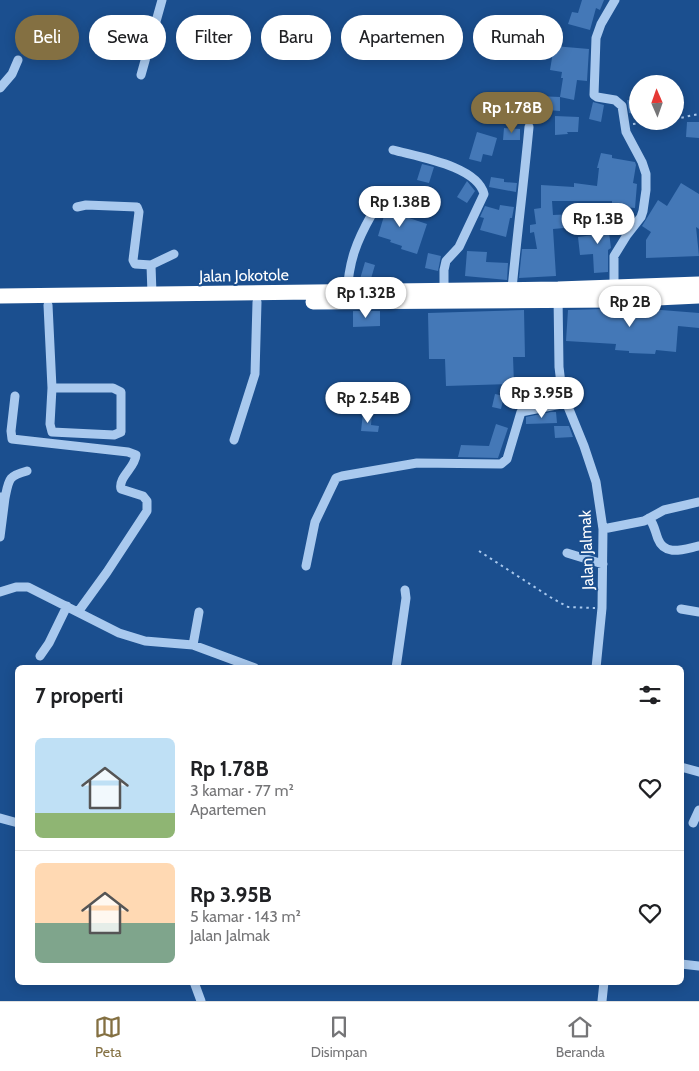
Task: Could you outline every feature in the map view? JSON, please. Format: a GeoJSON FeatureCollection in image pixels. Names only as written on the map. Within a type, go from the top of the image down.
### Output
{"type":"FeatureCollection","features":[{"type":"Feature","properties":{"kind":"highway","name":"Jalan Jokotole"},"geometry":{"type":"LineString","coordinates":[[0,296],[152,294],[347,297],[558,294],[614,286],[699,284]]}},
{"type":"Feature","properties":{"kind":"highway","name":"Jalan Jokotole"},"geometry":{"type":"LineString","coordinates":[[408,296],[444,290],[512,289],[615,300],[699,296]]}},
{"type":"Feature","properties":{"kind":"highway","name":"Jalan Jokotole"},"geometry":{"type":"LineString","coordinates":[[0,306],[257,302],[347,297]]}},
{"type":"Feature","properties":{"kind":"street"},"geometry":{"type":"LineString","coordinates":[[141,75],[162,0]]}},
{"type":"Feature","properties":{"kind":"street"},"geometry":{"type":"LineString","coordinates":[[614,286],[614,256],[641,217],[646,190],[646,174],[623,125],[622,106],[615,100],[597,97],[594,95],[593,89],[596,38],[601,24],[616,0]]}},
{"type":"Feature","properties":{"kind":"street"},"geometry":{"type":"LineString","coordinates":[[0,88],[12,74],[18,60]]}},
{"type":"Feature","properties":{"kind":"street"},"geometry":{"type":"LineString","coordinates":[[512,289],[529,127]]}},
{"type":"Feature","properties":{"kind":"street"},"geometry":{"type":"LineString","coordinates":[[393,150],[441,162],[458,169],[482,187],[484,194],[459,247],[446,261],[444,290]]}},
{"type":"Feature","properties":{"kind":"street"},"geometry":{"type":"LineString","coordinates":[[77,207],[86,205],[137,207],[139,212],[133,260],[134,264],[138,266],[151,265],[174,254]]}},
{"type":"Feature","properties":{"kind":"street"},"geometry":{"type":"LineString","coordinates":[[347,297],[350,262],[360,235],[372,214]]}},
{"type":"Feature","properties":{"kind":"street"},"geometry":{"type":"LineString","coordinates":[[151,265],[152,294]]}},
{"type":"Feature","properties":{"kind":"street","name":"Jalan Jalmak"},"geometry":{"type":"LineString","coordinates":[[558,294],[559,367],[562,392],[596,482],[603,529],[602,608],[596,665]]}},
{"type":"Feature","properties":{"kind":"street"},"geometry":{"type":"LineString","coordinates":[[234,440],[254,379],[257,302]]}},
{"type":"Feature","properties":{"kind":"street"},"geometry":{"type":"LineString","coordinates":[[48,305],[52,388],[50,424],[52,432],[114,435],[121,432],[121,392],[118,389],[52,388]]}},
{"type":"Feature","properties":{"kind":"street"},"geometry":{"type":"LineString","coordinates":[[15,396],[12,438],[128,452],[136,455],[132,467],[120,482],[120,486],[121,489],[143,496],[149,505],[147,511],[78,612]]}},
{"type":"Feature","properties":{"kind":"street"},"geometry":{"type":"LineString","coordinates":[[306,566],[316,522],[336,478],[417,463],[501,464],[507,459],[521,412],[566,403]]}},
{"type":"Feature","properties":{"kind":"street"},"geometry":{"type":"LineString","coordinates":[[0,537],[3,497],[14,474],[27,471]]}},
{"type":"Feature","properties":{"kind":"street"},"geometry":{"type":"LineString","coordinates":[[603,529],[644,520],[664,510],[699,502]]}},
{"type":"Feature","properties":{"kind":"street"},"geometry":{"type":"LineString","coordinates":[[649,518],[660,545],[665,550],[674,551],[699,546]]}},
{"type":"Feature","properties":{"kind":"street"},"geometry":{"type":"LineString","coordinates":[[567,552],[603,564]]}},
{"type":"Feature","properties":{"kind":"street"},"geometry":{"type":"LineString","coordinates":[[0,592],[16,587],[28,586],[120,634],[145,641],[192,645],[247,665]]}},
{"type":"Feature","properties":{"kind":"street"},"geometry":{"type":"LineString","coordinates":[[396,665],[406,598],[405,590]]}},
{"type":"Feature","properties":{"kind":"street"},"geometry":{"type":"LineString","coordinates":[[40,656],[49,643],[67,606]]}},
{"type":"Feature","properties":{"kind":"street"},"geometry":{"type":"LineString","coordinates":[[681,609],[699,612]]}},
{"type":"Feature","properties":{"kind":"street"},"geometry":{"type":"LineString","coordinates":[[192,645],[199,612]]}},
{"type":"Feature","properties":{"kind":"street"},"geometry":{"type":"LineString","coordinates":[[684,768],[699,772]]}},
{"type":"Feature","properties":{"kind":"street"},"geometry":{"type":"LineString","coordinates":[[693,823],[699,810]]}},
{"type":"Feature","properties":{"kind":"street"},"geometry":{"type":"LineString","coordinates":[[0,818],[15,822]]}},
{"type":"Feature","properties":{"kind":"street"},"geometry":{"type":"LineString","coordinates":[[684,964],[699,966]]}},
{"type":"Feature","properties":{"kind":"street"},"geometry":{"type":"LineString","coordinates":[[195,985],[201,1001]]}},
{"type":"Feature","properties":{"kind":"street"},"geometry":{"type":"LineString","coordinates":[[602,1001],[604,985]]}},
{"type":"Feature","properties":{"kind":"path"},"geometry":{"type":"LineString","coordinates":[[684,117],[699,114]]}},
{"type":"Feature","properties":{"kind":"path"},"geometry":{"type":"LineString","coordinates":[[623,125],[629,124]]}},
{"type":"Feature","properties":{"kind":"path"},"geometry":{"type":"LineString","coordinates":[[479,550],[568,607],[602,608]]}},
{"type":"Feature","properties":{"kind":"building"},"geometry":{"type":"Polygon","coordinates":[[[582,0],[604,0],[600,10],[596,8],[590,30],[568,24],[572,12],[578,13],[582,0]]]}},
{"type":"Feature","properties":{"kind":"building"},"geometry":{"type":"Polygon","coordinates":[[[563,47],[589,49],[587,81],[577,80],[574,100],[560,97],[562,72],[550,70],[552,60],[563,60],[563,47]]]}},
{"type":"Feature","properties":{"kind":"building"},"geometry":{"type":"Polygon","coordinates":[[[536,96],[560,97],[560,111],[535,109],[536,96]]]}},
{"type":"Feature","properties":{"kind":"building"},"geometry":{"type":"Polygon","coordinates":[[[593,102],[604,105],[601,122],[589,119],[593,102]]]}},
{"type":"Feature","properties":{"kind":"building"},"geometry":{"type":"Polygon","coordinates":[[[555,116],[579,117],[578,132],[555,135],[555,116]]]}},
{"type":"Feature","properties":{"kind":"building"},"geometry":{"type":"Polygon","coordinates":[[[687,122],[699,122],[699,138],[686,137],[687,122]]]}},
{"type":"Feature","properties":{"kind":"building"},"geometry":{"type":"Polygon","coordinates":[[[504,128],[520,129],[520,140],[503,140],[504,128]]]}},
{"type":"Feature","properties":{"kind":"building"},"geometry":{"type":"Polygon","coordinates":[[[477,132],[497,138],[492,156],[483,154],[481,162],[469,159],[477,132]]]}},
{"type":"Feature","properties":{"kind":"building"},"geometry":{"type":"Polygon","coordinates":[[[601,153],[612,155],[612,158],[635,162],[633,183],[637,184],[635,208],[612,206],[612,201],[552,201],[553,215],[574,214],[575,227],[553,229],[556,276],[519,278],[522,249],[537,249],[534,232],[530,233],[530,225],[536,224],[534,209],[541,208],[541,185],[574,187],[574,183],[597,186],[599,168],[597,168],[601,153]]]}},
{"type":"Feature","properties":{"kind":"building"},"geometry":{"type":"Polygon","coordinates":[[[422,164],[434,167],[429,183],[417,180],[422,164]]]}},
{"type":"Feature","properties":{"kind":"building"},"geometry":{"type":"Polygon","coordinates":[[[491,177],[504,179],[504,182],[517,183],[516,192],[489,187],[491,177]]]}},
{"type":"Feature","properties":{"kind":"building"},"geometry":{"type":"Polygon","coordinates":[[[467,181],[475,191],[467,203],[457,197],[467,181]]]}},
{"type":"Feature","properties":{"kind":"building"},"geometry":{"type":"Polygon","coordinates":[[[681,183],[699,194],[699,229],[696,227],[699,256],[646,258],[646,240],[651,232],[642,226],[658,200],[667,206],[681,183]]]}},
{"type":"Feature","properties":{"kind":"building"},"geometry":{"type":"Polygon","coordinates":[[[374,198],[387,204],[386,206],[401,210],[400,215],[427,224],[417,254],[401,249],[402,246],[378,236],[384,216],[383,213],[369,207],[374,198]]]}},
{"type":"Feature","properties":{"kind":"building"},"geometry":{"type":"Polygon","coordinates":[[[500,205],[514,207],[506,237],[480,230],[484,218],[480,217],[485,206],[499,210],[500,205]]]}},
{"type":"Feature","properties":{"kind":"building"},"geometry":{"type":"Polygon","coordinates":[[[602,211],[610,211],[610,224],[608,224],[611,248],[608,250],[608,272],[594,273],[593,254],[580,255],[578,237],[601,234],[602,211]]]}},
{"type":"Feature","properties":{"kind":"building"},"geometry":{"type":"Polygon","coordinates":[[[467,251],[487,252],[486,262],[508,263],[507,280],[465,276],[467,251]]]}},
{"type":"Feature","properties":{"kind":"building"},"geometry":{"type":"Polygon","coordinates":[[[428,253],[441,256],[438,271],[425,268],[428,253]]]}},
{"type":"Feature","properties":{"kind":"building"},"geometry":{"type":"Polygon","coordinates":[[[365,262],[375,265],[370,282],[360,279],[365,262]]]}},
{"type":"Feature","properties":{"kind":"building"},"geometry":{"type":"Polygon","coordinates":[[[636,308],[699,313],[699,328],[678,326],[676,352],[656,350],[655,354],[629,353],[629,351],[615,350],[616,344],[566,341],[568,310],[636,308]]]}},
{"type":"Feature","properties":{"kind":"building"},"geometry":{"type":"Polygon","coordinates":[[[524,310],[525,357],[513,357],[514,384],[446,386],[445,359],[429,359],[428,313],[524,310]]]}},
{"type":"Feature","properties":{"kind":"building"},"geometry":{"type":"Polygon","coordinates":[[[353,311],[380,311],[380,326],[353,327],[353,311]]]}},
{"type":"Feature","properties":{"kind":"building"},"geometry":{"type":"Polygon","coordinates":[[[495,394],[504,396],[501,409],[492,407],[495,394]]]}},
{"type":"Feature","properties":{"kind":"building"},"geometry":{"type":"Polygon","coordinates":[[[556,412],[557,423],[526,424],[526,417],[556,412]]]}},
{"type":"Feature","properties":{"kind":"building"},"geometry":{"type":"Polygon","coordinates":[[[363,413],[372,414],[371,425],[379,426],[378,432],[361,431],[363,413]]]}},
{"type":"Feature","properties":{"kind":"building"},"geometry":{"type":"Polygon","coordinates":[[[496,424],[508,428],[498,458],[458,457],[461,445],[489,446],[496,424]]]}},
{"type":"Feature","properties":{"kind":"building"},"geometry":{"type":"Polygon","coordinates":[[[554,426],[569,426],[573,437],[555,438],[554,426]]]}}]}
